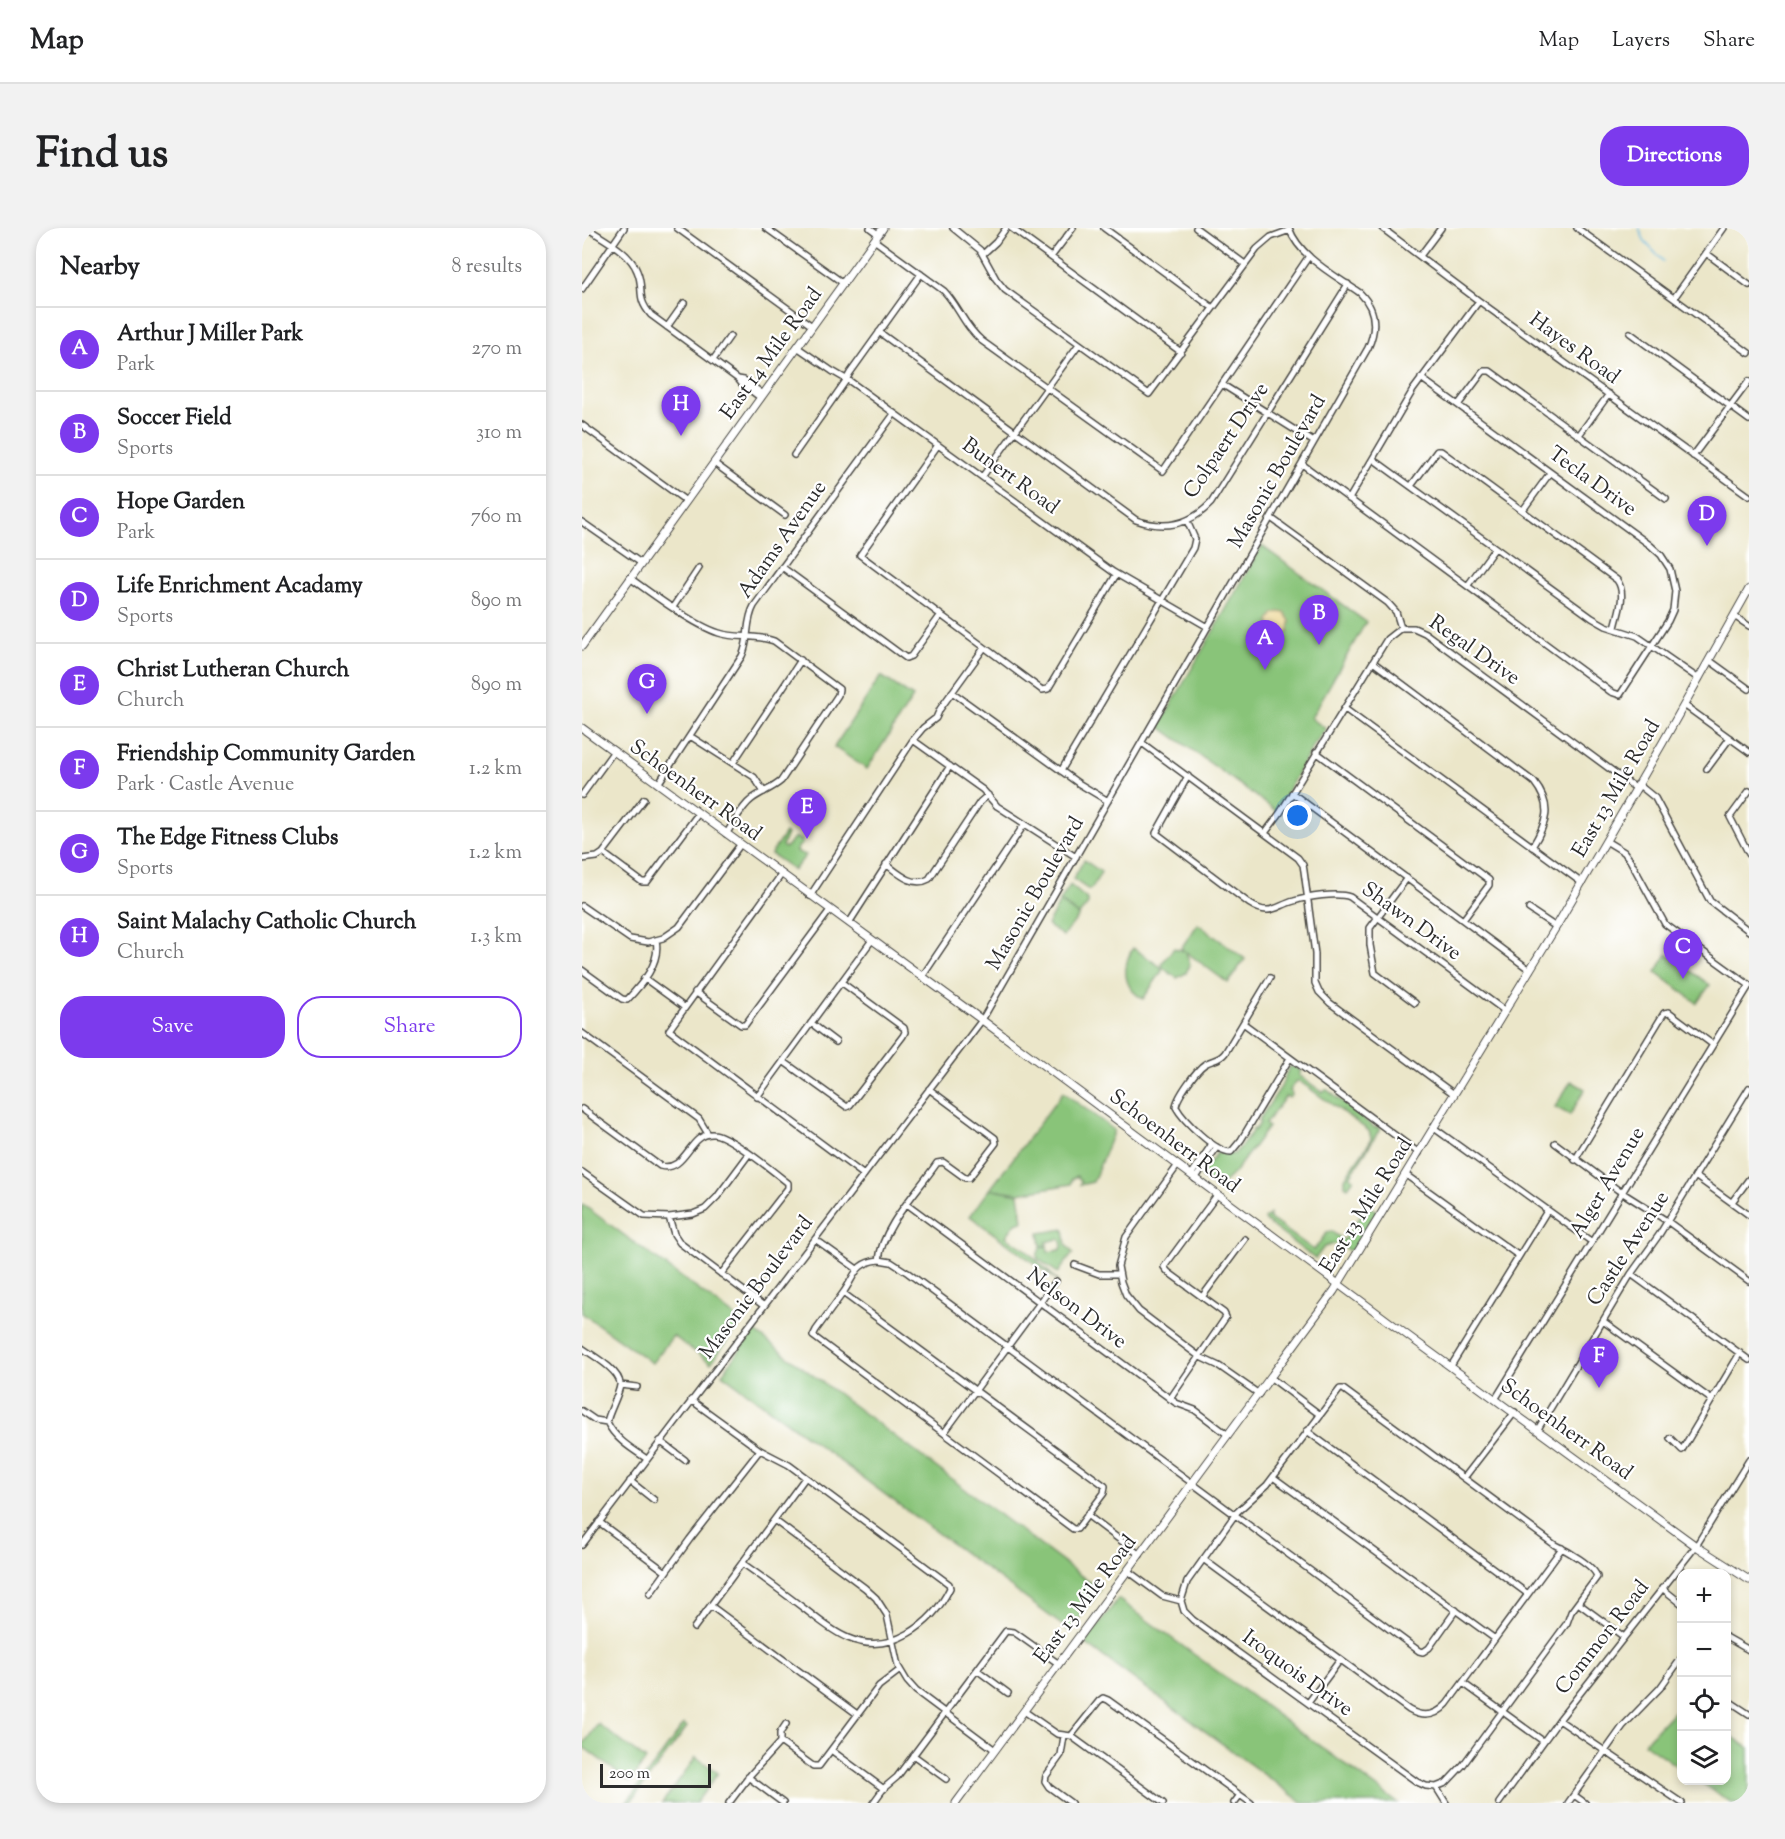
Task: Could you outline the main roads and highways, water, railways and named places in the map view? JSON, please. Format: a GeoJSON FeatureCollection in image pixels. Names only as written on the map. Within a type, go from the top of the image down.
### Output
{"type":"FeatureCollection","features":[{"type":"Feature","properties":{"kind":"main road","name":"East 14 Mile Road"},"geometry":{"type":"LineString","coordinates":[[582,646],[878,234]]}},
{"type":"Feature","properties":{"kind":"main road","name":"East 13 Mile Road"},"geometry":{"type":"LineString","coordinates":[[956,1803],[1338,1284],[1556,927],[1749,589]]}},
{"type":"Feature","properties":{"kind":"main road","name":"Schoenherr Road"},"geometry":{"type":"LineString","coordinates":[[582,728],[1696,1546],[1749,1580]]}},
{"type":"Feature","properties":{"kind":"waterway"},"geometry":{"type":"LineString","coordinates":[[1639,228],[1645,242],[1663,261]]}},
{"type":"Feature","properties":{"kind":"place","name":"Saint Malachy Catholic Church"},"geometry":{"type":"Point","coordinates":[681,436]}},
{"type":"Feature","properties":{"kind":"place","name":"Life Enrichment Acadamy"},"geometry":{"type":"Point","coordinates":[1707,546]}},
{"type":"Feature","properties":{"kind":"place","name":"Soccer Field"},"geometry":{"type":"Point","coordinates":[1319,645]}},
{"type":"Feature","properties":{"kind":"place","name":"Arthur J Miller Park"},"geometry":{"type":"Point","coordinates":[1265,670]}},
{"type":"Feature","properties":{"kind":"place","name":"The Edge Fitness Clubs"},"geometry":{"type":"Point","coordinates":[647,714]}},
{"type":"Feature","properties":{"kind":"place","name":"Christ Lutheran Church"},"geometry":{"type":"Point","coordinates":[807,839]}},
{"type":"Feature","properties":{"kind":"place","name":"Hope Garden"},"geometry":{"type":"Point","coordinates":[1683,979]}},
{"type":"Feature","properties":{"kind":"place","name":"Friendship Community Garden"},"geometry":{"type":"Point","coordinates":[1599,1388]}}]}
